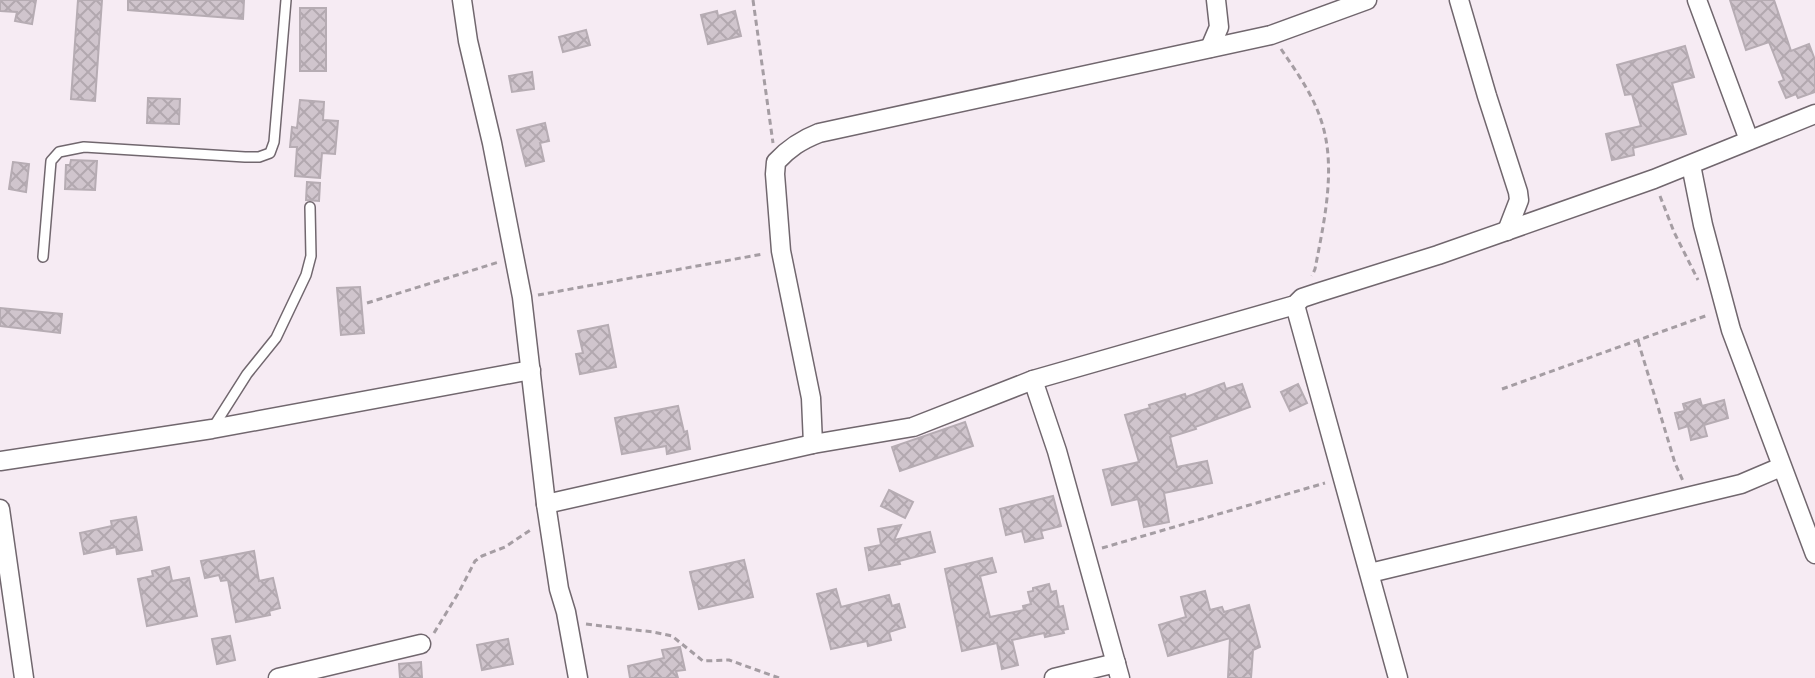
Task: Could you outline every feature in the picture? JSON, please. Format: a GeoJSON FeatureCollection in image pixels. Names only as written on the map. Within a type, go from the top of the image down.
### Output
{"type":"FeatureCollection","features":[{"type":"Feature","properties":{"kind":"street"},"geometry":{"type":"LineString","coordinates":[[462,0],[522,297],[547,511],[559,589],[578,678]]}},
{"type":"Feature","properties":{"kind":"street"},"geometry":{"type":"LineString","coordinates":[[1210,48],[1219,27],[1216,0]]}},
{"type":"Feature","properties":{"kind":"street"},"geometry":{"type":"LineString","coordinates":[[813,444],[811,398],[781,251],[775,174],[776,162],[800,140],[819,133],[1271,35],[1367,0]]}},
{"type":"Feature","properties":{"kind":"street"},"geometry":{"type":"LineString","coordinates":[[1459,0],[1518,192],[1519,200],[1507,231]]}},
{"type":"Feature","properties":{"kind":"street"},"geometry":{"type":"LineString","coordinates":[[1697,0],[1749,140]]}},
{"type":"Feature","properties":{"kind":"street"},"geometry":{"type":"LineString","coordinates":[[547,511],[813,444],[913,427],[1033,380],[1298,302],[1507,231],[1691,165],[1815,114]]}},
{"type":"Feature","properties":{"kind":"street"},"geometry":{"type":"LineString","coordinates":[[1691,165],[1703,225],[1731,330],[1815,554]]}},
{"type":"Feature","properties":{"kind":"street"},"geometry":{"type":"LineString","coordinates":[[1298,302],[1398,678]]}},
{"type":"Feature","properties":{"kind":"street"},"geometry":{"type":"LineString","coordinates":[[0,461],[212,429],[531,370]]}},
{"type":"Feature","properties":{"kind":"street"},"geometry":{"type":"LineString","coordinates":[[1033,380],[1087,553],[1118,671],[1054,678]]}},
{"type":"Feature","properties":{"kind":"street"},"geometry":{"type":"LineString","coordinates":[[1370,573],[1741,484],[1781,467]]}},
{"type":"Feature","properties":{"kind":"street"},"geometry":{"type":"LineString","coordinates":[[0,509],[24,678]]}},
{"type":"Feature","properties":{"kind":"street"},"geometry":{"type":"LineString","coordinates":[[278,678],[421,644]]}},
{"type":"Feature","properties":{"kind":"lane"},"geometry":{"type":"LineString","coordinates":[[43,257],[51,161],[59,152],[84,147],[245,157],[270,153],[274,142],[286,0]]}},
{"type":"Feature","properties":{"kind":"lane"},"geometry":{"type":"LineString","coordinates":[[212,429],[247,374],[276,338],[306,275],[311,256],[310,207]]}},
{"type":"Feature","properties":{"kind":"path"},"geometry":{"type":"LineString","coordinates":[[753,0],[776,162]]}},
{"type":"Feature","properties":{"kind":"path"},"geometry":{"type":"LineString","coordinates":[[1271,35],[1312,99],[1322,121],[1327,145],[1327,204],[1322,232],[1315,269],[1298,302]]}},
{"type":"Feature","properties":{"kind":"path"},"geometry":{"type":"LineString","coordinates":[[1654,179],[1674,232],[1699,282]]}},
{"type":"Feature","properties":{"kind":"path"},"geometry":{"type":"LineString","coordinates":[[522,297],[781,251]]}},
{"type":"Feature","properties":{"kind":"path"},"geometry":{"type":"LineString","coordinates":[[367,303],[514,258]]}},
{"type":"Feature","properties":{"kind":"path"},"geometry":{"type":"LineString","coordinates":[[1502,389],[1716,313],[1731,330]]}},
{"type":"Feature","properties":{"kind":"path"},"geometry":{"type":"LineString","coordinates":[[1638,341],[1675,463],[1689,495]]}},
{"type":"Feature","properties":{"kind":"path"},"geometry":{"type":"LineString","coordinates":[[1087,553],[1343,478]]}},
{"type":"Feature","properties":{"kind":"path"},"geometry":{"type":"LineString","coordinates":[[421,644],[433,635],[475,561],[505,547],[547,511]]}},
{"type":"Feature","properties":{"kind":"path"},"geometry":{"type":"LineString","coordinates":[[566,612],[582,623],[672,636],[703,661],[729,660],[779,678]]}},
{"type":"Feature","properties":{"kind":"building"},"geometry":{"type":"Polygon","coordinates":[[[0,0],[36,0],[32,24],[15,21],[17,12],[0,11],[0,0]]]}},
{"type":"Feature","properties":{"kind":"building"},"geometry":{"type":"Polygon","coordinates":[[[78,0],[102,0],[95,101],[71,99],[78,0]]]}},
{"type":"Feature","properties":{"kind":"building"},"geometry":{"type":"Polygon","coordinates":[[[128,0],[244,0],[243,19],[128,10],[128,0]]]}},
{"type":"Feature","properties":{"kind":"building"},"geometry":{"type":"Polygon","coordinates":[[[1730,0],[1774,0],[1791,51],[1809,44],[1815,60],[1815,92],[1798,98],[1796,94],[1786,98],[1779,82],[1784,80],[1769,42],[1746,50],[1730,0]]]}},
{"type":"Feature","properties":{"kind":"building"},"geometry":{"type":"Polygon","coordinates":[[[300,8],[326,8],[326,71],[300,71],[300,8]]]}},
{"type":"Feature","properties":{"kind":"building"},"geometry":{"type":"Polygon","coordinates":[[[717,11],[718,16],[735,11],[741,36],[708,44],[701,15],[717,11]]]}},
{"type":"Feature","properties":{"kind":"building"},"geometry":{"type":"Polygon","coordinates":[[[586,30],[590,45],[563,52],[559,37],[586,30]]]}},
{"type":"Feature","properties":{"kind":"building"},"geometry":{"type":"Polygon","coordinates":[[[1685,46],[1694,77],[1672,83],[1686,134],[1633,148],[1634,155],[1612,160],[1606,134],[1641,126],[1632,94],[1625,95],[1617,65],[1685,46]]]}},
{"type":"Feature","properties":{"kind":"building"},"geometry":{"type":"Polygon","coordinates":[[[532,72],[534,89],[512,92],[509,76],[532,72]]]}},
{"type":"Feature","properties":{"kind":"building"},"geometry":{"type":"Polygon","coordinates":[[[148,98],[180,99],[179,124],[147,123],[148,98]]]}},
{"type":"Feature","properties":{"kind":"building"},"geometry":{"type":"Polygon","coordinates":[[[300,100],[324,102],[323,120],[338,121],[335,154],[322,153],[320,178],[295,176],[297,147],[290,147],[292,127],[297,128],[300,100]]]}},
{"type":"Feature","properties":{"kind":"building"},"geometry":{"type":"Polygon","coordinates":[[[545,123],[549,141],[540,143],[544,161],[526,166],[517,130],[545,123]]]}},
{"type":"Feature","properties":{"kind":"building"},"geometry":{"type":"Polygon","coordinates":[[[71,160],[97,161],[95,190],[65,189],[66,165],[70,165],[71,160]]]}},
{"type":"Feature","properties":{"kind":"building"},"geometry":{"type":"Polygon","coordinates":[[[13,162],[29,164],[26,192],[9,189],[13,162]]]}},
{"type":"Feature","properties":{"kind":"building"},"geometry":{"type":"Polygon","coordinates":[[[307,182],[320,183],[319,201],[306,200],[307,182]]]}},
{"type":"Feature","properties":{"kind":"building"},"geometry":{"type":"Polygon","coordinates":[[[360,287],[364,333],[341,335],[337,288],[360,287]]]}},
{"type":"Feature","properties":{"kind":"building"},"geometry":{"type":"Polygon","coordinates":[[[0,308],[62,314],[60,333],[0,326],[0,308]]]}},
{"type":"Feature","properties":{"kind":"building"},"geometry":{"type":"Polygon","coordinates":[[[608,325],[616,367],[580,374],[576,354],[583,353],[578,331],[608,325]]]}},
{"type":"Feature","properties":{"kind":"building"},"geometry":{"type":"Polygon","coordinates":[[[1224,383],[1226,389],[1242,384],[1250,407],[1170,437],[1177,467],[1207,461],[1212,483],[1164,493],[1169,522],[1144,527],[1138,499],[1112,505],[1103,470],[1139,462],[1125,415],[1224,383]]]}},
{"type":"Feature","properties":{"kind":"building"},"geometry":{"type":"Polygon","coordinates":[[[1298,384],[1307,403],[1290,411],[1281,392],[1298,384]]]}},
{"type":"Feature","properties":{"kind":"building"},"geometry":{"type":"Polygon","coordinates":[[[1700,399],[1702,406],[1724,400],[1728,418],[1704,425],[1707,436],[1691,440],[1688,426],[1679,429],[1675,413],[1685,411],[1683,404],[1700,399]]]}},
{"type":"Feature","properties":{"kind":"building"},"geometry":{"type":"Polygon","coordinates":[[[678,406],[690,449],[667,454],[666,446],[622,454],[615,418],[678,406]]]}},
{"type":"Feature","properties":{"kind":"building"},"geometry":{"type":"Polygon","coordinates":[[[965,422],[973,446],[900,471],[892,447],[965,422]]]}},
{"type":"Feature","properties":{"kind":"building"},"geometry":{"type":"Polygon","coordinates":[[[889,490],[913,502],[905,518],[881,506],[889,490]]]}},
{"type":"Feature","properties":{"kind":"building"},"geometry":{"type":"Polygon","coordinates":[[[1053,496],[1061,526],[1041,531],[1043,538],[1025,542],[1022,531],[1006,535],[1000,509],[1053,496]]]}},
{"type":"Feature","properties":{"kind":"building"},"geometry":{"type":"Polygon","coordinates":[[[136,517],[142,550],[117,554],[116,547],[84,554],[80,533],[112,526],[111,521],[136,517]]]}},
{"type":"Feature","properties":{"kind":"building"},"geometry":{"type":"Polygon","coordinates":[[[901,525],[894,540],[930,532],[935,552],[869,570],[865,548],[881,545],[878,529],[901,525]]]}},
{"type":"Feature","properties":{"kind":"building"},"geometry":{"type":"Polygon","coordinates":[[[254,551],[259,581],[273,578],[280,608],[269,611],[270,615],[236,622],[228,580],[221,581],[219,575],[205,578],[201,561],[254,551]]]}},
{"type":"Feature","properties":{"kind":"building"},"geometry":{"type":"Polygon","coordinates":[[[992,558],[996,572],[980,576],[990,617],[1024,610],[1023,606],[1031,604],[1028,592],[1049,584],[1051,592],[1056,591],[1059,607],[1063,606],[1068,629],[1063,630],[1064,633],[1045,637],[1044,633],[1012,640],[1018,665],[1002,669],[997,643],[962,651],[945,569],[992,558]]]}},
{"type":"Feature","properties":{"kind":"building"},"geometry":{"type":"Polygon","coordinates":[[[744,560],[753,597],[699,609],[690,572],[744,560]]]}},
{"type":"Feature","properties":{"kind":"building"},"geometry":{"type":"Polygon","coordinates":[[[169,567],[172,581],[189,578],[197,616],[147,626],[138,579],[153,576],[152,571],[169,567]]]}},
{"type":"Feature","properties":{"kind":"building"},"geometry":{"type":"Polygon","coordinates":[[[836,589],[841,607],[889,595],[892,606],[899,604],[905,627],[889,632],[891,640],[868,646],[867,641],[831,649],[817,594],[836,589]]]}},
{"type":"Feature","properties":{"kind":"building"},"geometry":{"type":"Polygon","coordinates":[[[1205,591],[1210,610],[1222,607],[1224,612],[1249,605],[1260,647],[1253,650],[1251,678],[1228,678],[1230,638],[1168,656],[1159,625],[1186,617],[1181,597],[1205,591]]]}},
{"type":"Feature","properties":{"kind":"building"},"geometry":{"type":"Polygon","coordinates":[[[230,636],[235,660],[217,664],[212,639],[230,636]]]}},
{"type":"Feature","properties":{"kind":"building"},"geometry":{"type":"Polygon","coordinates":[[[508,639],[513,664],[482,670],[477,645],[508,639]]]}},
{"type":"Feature","properties":{"kind":"building"},"geometry":{"type":"Polygon","coordinates":[[[680,647],[685,670],[676,671],[678,678],[630,678],[628,666],[664,658],[662,650],[680,647]]]}},
{"type":"Feature","properties":{"kind":"building"},"geometry":{"type":"Polygon","coordinates":[[[421,662],[422,678],[400,678],[399,664],[421,662]]]}}]}
